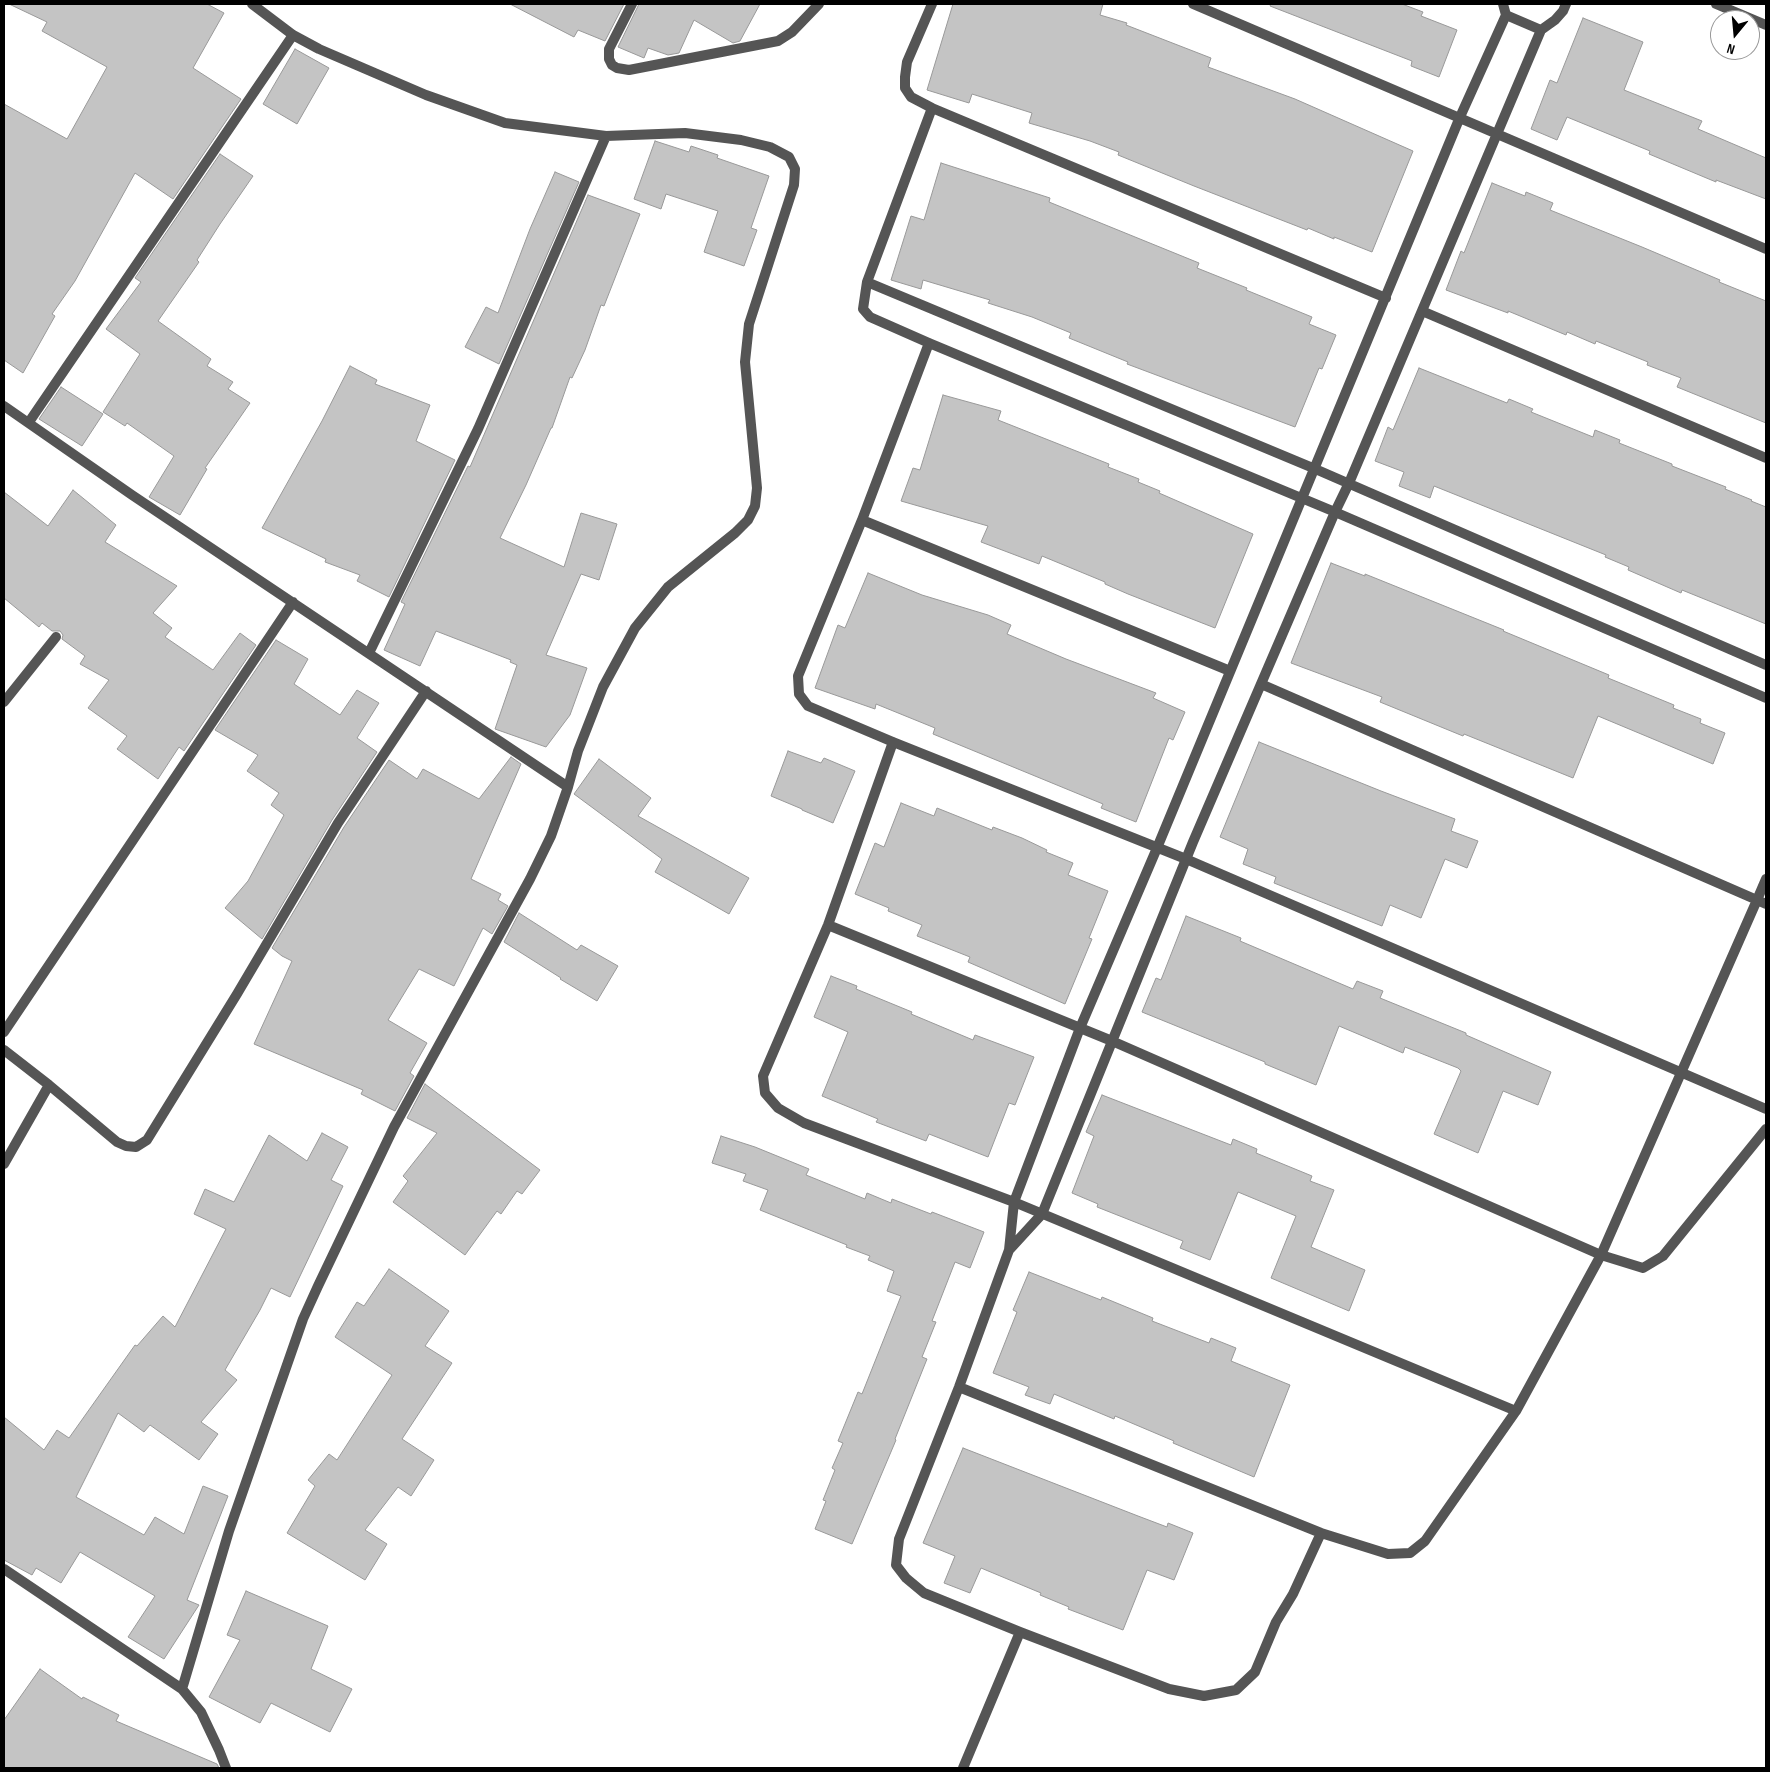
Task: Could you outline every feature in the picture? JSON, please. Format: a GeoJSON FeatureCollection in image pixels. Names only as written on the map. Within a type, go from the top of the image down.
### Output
{"type":"FeatureCollection","features":[{"type":"Feature","properties":{"kind":"street"},"geometry":{"type":"LineString","coordinates":[[182,1689],[229,1531],[303,1319],[394,1127],[534,871],[551,836],[578,751],[603,687],[635,628],[668,587],[735,533],[748,520],[755,506],[757,488],[746,362],[750,324],[794,185],[795,170],[789,157],[770,147],[741,140],[684,133],[606,136],[505,123],[426,95],[326,52],[294,35],[252,4]]}},
{"type":"Feature","properties":{"kind":"street"},"geometry":{"type":"LineString","coordinates":[[632,4],[609,50],[609,59],[612,65],[629,70],[778,41],[792,32],[819,4]]}},
{"type":"Feature","properties":{"kind":"street"},"geometry":{"type":"LineString","coordinates":[[932,4],[907,62],[905,88],[911,97],[932,108],[1386,298]]}},
{"type":"Feature","properties":{"kind":"street"},"geometry":{"type":"LineString","coordinates":[[1193,4],[1497,132],[1766,249]]}},
{"type":"Feature","properties":{"kind":"street"},"geometry":{"type":"LineString","coordinates":[[1321,1533],[1293,1594],[1276,1622],[1255,1672],[1236,1690],[1204,1696],[1170,1689],[924,1593],[906,1578],[896,1565],[899,1539],[959,1387],[1009,1250],[1014,1202],[1080,1028],[1157,848],[1460,117],[1506,15],[1503,4]]}},
{"type":"Feature","properties":{"kind":"street"},"geometry":{"type":"LineString","coordinates":[[1009,1250],[1042,1214],[1186,859],[1349,483],[1541,30],[1555,20],[1566,4]]}},
{"type":"Feature","properties":{"kind":"street"},"geometry":{"type":"LineString","coordinates":[[1716,4],[1766,25]]}},
{"type":"Feature","properties":{"kind":"street"},"geometry":{"type":"LineString","coordinates":[[1506,15],[1541,30]]}},
{"type":"Feature","properties":{"kind":"street"},"geometry":{"type":"LineString","coordinates":[[29,422],[294,35]]}},
{"type":"Feature","properties":{"kind":"street"},"geometry":{"type":"LineString","coordinates":[[932,108],[867,282],[863,309],[870,317],[1335,512],[1766,698]]}},
{"type":"Feature","properties":{"kind":"street"},"geometry":{"type":"LineString","coordinates":[[369,654],[478,429],[606,136]]}},
{"type":"Feature","properties":{"kind":"street"},"geometry":{"type":"LineString","coordinates":[[867,282],[1349,483],[1766,665]]}},
{"type":"Feature","properties":{"kind":"street"},"geometry":{"type":"LineString","coordinates":[[1422,311],[1766,458]]}},
{"type":"Feature","properties":{"kind":"street"},"geometry":{"type":"LineString","coordinates":[[929,343],[862,520],[798,676],[799,694],[808,706],[1186,859],[1766,1109]]}},
{"type":"Feature","properties":{"kind":"street"},"geometry":{"type":"LineString","coordinates":[[4,406],[132,495],[568,787]]}},
{"type":"Feature","properties":{"kind":"street"},"geometry":{"type":"LineString","coordinates":[[862,520],[1230,671]]}},
{"type":"Feature","properties":{"kind":"street"},"geometry":{"type":"LineString","coordinates":[[4,1032],[292,602]]}},
{"type":"Feature","properties":{"kind":"street"},"geometry":{"type":"LineString","coordinates":[[4,702],[56,637]]}},
{"type":"Feature","properties":{"kind":"street"},"geometry":{"type":"LineString","coordinates":[[1261,684],[1762,902]]}},
{"type":"Feature","properties":{"kind":"street"},"geometry":{"type":"LineString","coordinates":[[4,1050],[117,1142],[126,1146],[136,1147],[147,1140],[238,994],[338,822],[426,691]]}},
{"type":"Feature","properties":{"kind":"street"},"geometry":{"type":"LineString","coordinates":[[893,742],[828,925],[763,1076],[765,1093],[778,1108],[804,1123],[1014,1202],[1516,1411]]}},
{"type":"Feature","properties":{"kind":"street"},"geometry":{"type":"LineString","coordinates":[[959,1387],[1321,1533],[1388,1554],[1410,1553],[1425,1541],[1516,1411],[1601,1255],[1682,1072],[1762,902],[1766,879]]}},
{"type":"Feature","properties":{"kind":"street"},"geometry":{"type":"LineString","coordinates":[[828,925],[1112,1041],[1601,1255],[1643,1268],[1663,1256],[1766,1128]]}},
{"type":"Feature","properties":{"kind":"street"},"geometry":{"type":"LineString","coordinates":[[4,1164],[48,1085]]}},
{"type":"Feature","properties":{"kind":"street"},"geometry":{"type":"LineString","coordinates":[[4,1569],[182,1689],[201,1712],[226,1768]]}},
{"type":"Feature","properties":{"kind":"street"},"geometry":{"type":"LineString","coordinates":[[964,1768],[1020,1632]]}},
{"type":"Feature","properties":{"kind":"building"},"geometry":{"type":"Polygon","coordinates":[[[9,4],[207,4],[224,13],[193,68],[241,99],[173,199],[135,173],[75,281],[52,314],[55,316],[23,373],[4,360],[4,104],[67,139],[107,67],[42,31],[47,22],[9,4]]]}},
{"type":"Feature","properties":{"kind":"building"},"geometry":{"type":"Polygon","coordinates":[[[510,4],[624,4],[605,41],[578,30],[574,37],[510,4]]]}},
{"type":"Feature","properties":{"kind":"building"},"geometry":{"type":"Polygon","coordinates":[[[639,4],[760,4],[740,41],[733,43],[694,20],[679,53],[668,55],[648,48],[644,58],[618,47],[639,4]]]}},
{"type":"Feature","properties":{"kind":"building"},"geometry":{"type":"Polygon","coordinates":[[[953,4],[1103,4],[1100,15],[1127,23],[1126,25],[1211,58],[1208,67],[1295,99],[1413,151],[1372,252],[1308,228],[1307,230],[1194,186],[1118,155],[1119,152],[1090,141],[1029,123],[1032,113],[972,94],[969,103],[927,90],[953,4]]]}},
{"type":"Feature","properties":{"kind":"building"},"geometry":{"type":"Polygon","coordinates":[[[1271,4],[1402,4],[1423,12],[1421,16],[1457,30],[1439,77],[1411,66],[1412,61],[1270,6],[1271,4]]]}},
{"type":"Feature","properties":{"kind":"building"},"geometry":{"type":"Polygon","coordinates":[[[1583,18],[1643,42],[1624,90],[1702,121],[1698,129],[1766,158],[1766,199],[1716,180],[1716,182],[1649,154],[1650,151],[1567,117],[1557,140],[1531,129],[1550,80],[1557,83],[1583,18]]]}},
{"type":"Feature","properties":{"kind":"building"},"geometry":{"type":"Polygon","coordinates":[[[295,49],[329,68],[297,124],[263,104],[295,49]]]}},
{"type":"Feature","properties":{"kind":"building"},"geometry":{"type":"Polygon","coordinates":[[[655,141],[689,152],[691,146],[718,155],[717,158],[769,176],[751,228],[757,230],[744,266],[704,252],[718,211],[666,194],[661,209],[634,199],[655,141]]]}},
{"type":"Feature","properties":{"kind":"building"},"geometry":{"type":"Polygon","coordinates":[[[220,154],[253,176],[197,260],[199,262],[158,321],[211,359],[207,366],[233,382],[228,389],[250,403],[205,468],[207,469],[180,515],[149,497],[174,456],[127,423],[125,426],[103,412],[140,354],[106,329],[141,282],[135,278],[220,154]]]}},
{"type":"Feature","properties":{"kind":"building"},"geometry":{"type":"Polygon","coordinates":[[[941,163],[1050,198],[1049,202],[1199,263],[1197,268],[1312,317],[1309,324],[1336,335],[1322,369],[1319,368],[1295,427],[1127,364],[1128,362],[1069,338],[1071,333],[1032,317],[988,303],[990,300],[923,280],[921,289],[891,280],[911,216],[924,220],[941,163]]]}},
{"type":"Feature","properties":{"kind":"building"},"geometry":{"type":"Polygon","coordinates":[[[555,172],[579,182],[499,364],[465,347],[486,307],[498,313],[530,229],[555,172]]]}},
{"type":"Feature","properties":{"kind":"building"},"geometry":{"type":"Polygon","coordinates":[[[1492,183],[1525,196],[1526,192],[1553,203],[1550,210],[1642,247],[1766,301],[1766,423],[1677,387],[1681,378],[1647,365],[1648,362],[1596,341],[1595,344],[1567,332],[1566,335],[1508,311],[1508,313],[1446,290],[1461,251],[1464,253],[1492,183]]]}},
{"type":"Feature","properties":{"kind":"building"},"geometry":{"type":"Polygon","coordinates":[[[588,195],[640,214],[604,306],[601,305],[585,350],[572,378],[570,377],[552,428],[500,538],[564,567],[581,513],[617,524],[599,580],[581,574],[546,655],[587,668],[570,715],[546,747],[495,729],[517,665],[510,662],[511,660],[436,631],[420,666],[384,650],[405,604],[401,602],[468,466],[470,467],[588,195]]]}},
{"type":"Feature","properties":{"kind":"building"},"geometry":{"type":"Polygon","coordinates":[[[350,366],[377,380],[375,384],[430,405],[416,441],[455,460],[389,597],[357,581],[360,575],[325,562],[326,559],[262,528],[322,421],[350,366]]]}},
{"type":"Feature","properties":{"kind":"building"},"geometry":{"type":"Polygon","coordinates":[[[1419,368],[1507,403],[1509,399],[1533,409],[1531,412],[1593,437],[1595,430],[1620,440],[1619,443],[1726,487],[1725,489],[1766,507],[1766,624],[1682,590],[1681,593],[1628,570],[1629,567],[1605,557],[1606,555],[1434,486],[1430,498],[1399,486],[1404,472],[1375,461],[1388,427],[1393,430],[1419,368]]]}},
{"type":"Feature","properties":{"kind":"building"},"geometry":{"type":"Polygon","coordinates":[[[61,387],[103,414],[82,446],[39,419],[61,387]]]}},
{"type":"Feature","properties":{"kind":"building"},"geometry":{"type":"Polygon","coordinates":[[[943,395],[1001,411],[998,420],[1109,464],[1108,467],[1139,479],[1138,482],[1160,491],[1159,493],[1253,534],[1215,628],[1128,594],[1105,584],[1105,582],[1042,556],[1039,564],[981,542],[988,526],[901,501],[913,468],[920,470],[943,395]]]}},
{"type":"Feature","properties":{"kind":"building"},"geometry":{"type":"Polygon","coordinates":[[[73,490],[116,525],[105,542],[177,586],[153,613],[172,628],[165,637],[213,670],[240,633],[256,645],[184,751],[179,747],[158,779],[117,749],[127,736],[88,708],[109,680],[80,664],[85,656],[62,639],[63,635],[60,631],[52,631],[42,623],[39,627],[4,598],[4,492],[48,526],[73,490]]]}},
{"type":"Feature","properties":{"kind":"building"},"geometry":{"type":"Polygon","coordinates":[[[1331,563],[1365,576],[1365,574],[1504,630],[1609,675],[1608,678],[1674,705],[1673,708],[1701,719],[1700,723],[1725,733],[1713,764],[1598,716],[1573,778],[1380,702],[1382,697],[1291,663],[1331,563]]]}},
{"type":"Feature","properties":{"kind":"building"},"geometry":{"type":"Polygon","coordinates":[[[868,573],[922,595],[988,615],[1011,625],[1007,634],[1066,659],[1156,693],[1153,698],[1185,712],[1173,740],[1169,738],[1136,822],[1101,808],[1103,804],[933,734],[935,728],[876,704],[875,709],[815,688],[838,625],[845,628],[868,573]]]}},
{"type":"Feature","properties":{"kind":"building"},"geometry":{"type":"Polygon","coordinates":[[[276,640],[308,659],[294,684],[340,715],[357,690],[379,703],[357,738],[377,752],[332,820],[262,939],[225,908],[248,881],[284,815],[271,805],[279,793],[247,771],[258,755],[215,730],[276,640]]]}},
{"type":"Feature","properties":{"kind":"building"},"geometry":{"type":"Polygon","coordinates":[[[1259,742],[1455,819],[1451,831],[1478,841],[1467,868],[1445,859],[1421,918],[1390,905],[1382,926],[1274,883],[1276,877],[1243,864],[1248,849],[1220,837],[1259,742]]]}},
{"type":"Feature","properties":{"kind":"building"},"geometry":{"type":"Polygon","coordinates":[[[788,751],[821,763],[824,758],[855,771],[833,823],[771,796],[788,751]]]}},
{"type":"Feature","properties":{"kind":"building"},"geometry":{"type":"Polygon","coordinates":[[[511,757],[521,764],[471,879],[501,894],[498,900],[508,906],[492,934],[483,928],[454,986],[419,969],[388,1020],[427,1043],[410,1073],[414,1076],[395,1111],[361,1094],[363,1090],[254,1044],[292,961],[272,948],[344,827],[389,760],[417,779],[423,769],[479,799],[511,757]]]}},
{"type":"Feature","properties":{"kind":"building"},"geometry":{"type":"Polygon","coordinates":[[[599,759],[651,798],[638,816],[749,878],[729,914],[655,872],[662,859],[574,794],[599,759]]]}},
{"type":"Feature","properties":{"kind":"building"},"geometry":{"type":"Polygon","coordinates":[[[901,803],[934,816],[937,808],[992,830],[993,827],[1022,838],[1047,850],[1046,852],[1073,863],[1068,875],[1108,891],[1089,938],[1092,939],[1065,1004],[968,962],[970,957],[917,936],[922,925],[888,911],[889,908],[855,894],[875,843],[884,847],[901,803]]]}},
{"type":"Feature","properties":{"kind":"building"},"geometry":{"type":"Polygon","coordinates":[[[519,913],[577,950],[581,945],[618,966],[597,1001],[504,942],[519,913]]]}},
{"type":"Feature","properties":{"kind":"building"},"geometry":{"type":"Polygon","coordinates":[[[1186,916],[1241,938],[1240,941],[1353,989],[1357,981],[1383,991],[1380,998],[1466,1033],[1466,1035],[1551,1072],[1538,1105],[1503,1091],[1478,1153],[1434,1134],[1461,1071],[1458,1068],[1405,1047],[1403,1053],[1339,1026],[1316,1085],[1142,1012],[1156,978],[1161,980],[1186,916]]]}},
{"type":"Feature","properties":{"kind":"building"},"geometry":{"type":"Polygon","coordinates":[[[831,976],[857,986],[856,989],[912,1012],[911,1014],[973,1040],[975,1035],[1034,1057],[1015,1105],[1009,1103],[988,1157],[929,1134],[926,1141],[876,1122],[878,1119],[822,1096],[848,1032],[814,1017],[831,976]]]}},
{"type":"Feature","properties":{"kind":"building"},"geometry":{"type":"Polygon","coordinates":[[[425,1084],[540,1170],[522,1194],[517,1191],[501,1214],[497,1211],[465,1255],[393,1202],[408,1181],[403,1176],[437,1133],[407,1118],[425,1084]]]}},
{"type":"Feature","properties":{"kind":"building"},"geometry":{"type":"Polygon","coordinates":[[[1102,1095],[1231,1145],[1233,1139],[1257,1149],[1256,1153],[1312,1176],[1310,1181],[1334,1190],[1311,1247],[1365,1270],[1349,1311],[1271,1278],[1296,1216],[1238,1192],[1210,1260],[1180,1248],[1183,1241],[1097,1207],[1098,1204],[1072,1193],[1094,1136],[1086,1132],[1102,1095]]]}},
{"type":"Feature","properties":{"kind":"building"},"geometry":{"type":"Polygon","coordinates":[[[322,1133],[348,1147],[331,1180],[343,1186],[290,1297],[271,1288],[225,1370],[237,1380],[201,1422],[218,1434],[199,1460],[150,1425],[144,1432],[118,1413],[76,1497],[144,1535],[155,1517],[184,1534],[203,1486],[228,1496],[187,1600],[199,1605],[164,1659],[128,1637],[155,1596],[80,1552],[61,1583],[36,1568],[32,1575],[4,1560],[4,1417],[44,1450],[57,1430],[69,1438],[135,1345],[137,1346],[163,1316],[175,1327],[226,1229],[194,1214],[205,1189],[234,1202],[269,1135],[307,1161],[322,1133]]]}},
{"type":"Feature","properties":{"kind":"building"},"geometry":{"type":"Polygon","coordinates":[[[721,1136],[755,1147],[809,1169],[806,1175],[865,1199],[867,1193],[891,1203],[892,1199],[984,1232],[970,1268],[955,1262],[932,1321],[936,1322],[922,1357],[927,1359],[896,1440],[852,1544],[815,1529],[826,1501],[823,1500],[835,1470],[832,1468],[843,1443],[838,1441],[858,1392],[862,1394],[901,1296],[887,1291],[894,1271],[868,1260],[870,1256],[846,1247],[847,1245],[760,1210],[768,1190],[743,1181],[746,1174],[712,1163],[721,1136]]]}},
{"type":"Feature","properties":{"kind":"building"},"geometry":{"type":"Polygon","coordinates":[[[389,1269],[449,1311],[425,1346],[452,1363],[402,1439],[434,1460],[411,1496],[398,1487],[365,1530],[387,1544],[365,1580],[287,1533],[315,1486],[308,1480],[329,1454],[337,1460],[392,1375],[335,1337],[357,1302],[364,1306],[389,1269]]]}},
{"type":"Feature","properties":{"kind":"building"},"geometry":{"type":"Polygon","coordinates":[[[1029,1272],[1101,1300],[1102,1297],[1153,1318],[1152,1321],[1209,1343],[1211,1338],[1236,1348],[1231,1361],[1290,1385],[1254,1477],[1115,1416],[1114,1419],[1054,1394],[1050,1404],[1025,1395],[1029,1387],[993,1373],[1017,1312],[1013,1310],[1029,1272]]]}},
{"type":"Feature","properties":{"kind":"building"},"geometry":{"type":"Polygon","coordinates":[[[963,1448],[1167,1527],[1168,1523],[1193,1533],[1174,1580],[1147,1570],[1123,1630],[1068,1609],[1069,1607],[1040,1595],[1041,1593],[981,1568],[970,1593],[944,1583],[955,1556],[923,1543],[963,1448]]]}},
{"type":"Feature","properties":{"kind":"building"},"geometry":{"type":"Polygon","coordinates":[[[246,1591],[328,1626],[311,1669],[352,1689],[330,1732],[271,1703],[260,1723],[209,1697],[240,1640],[227,1635],[246,1591]]]}},
{"type":"Feature","properties":{"kind":"building"},"geometry":{"type":"Polygon","coordinates":[[[40,1669],[82,1699],[83,1697],[119,1715],[116,1721],[217,1764],[219,1768],[4,1768],[4,1720],[40,1669]]]}}]}
